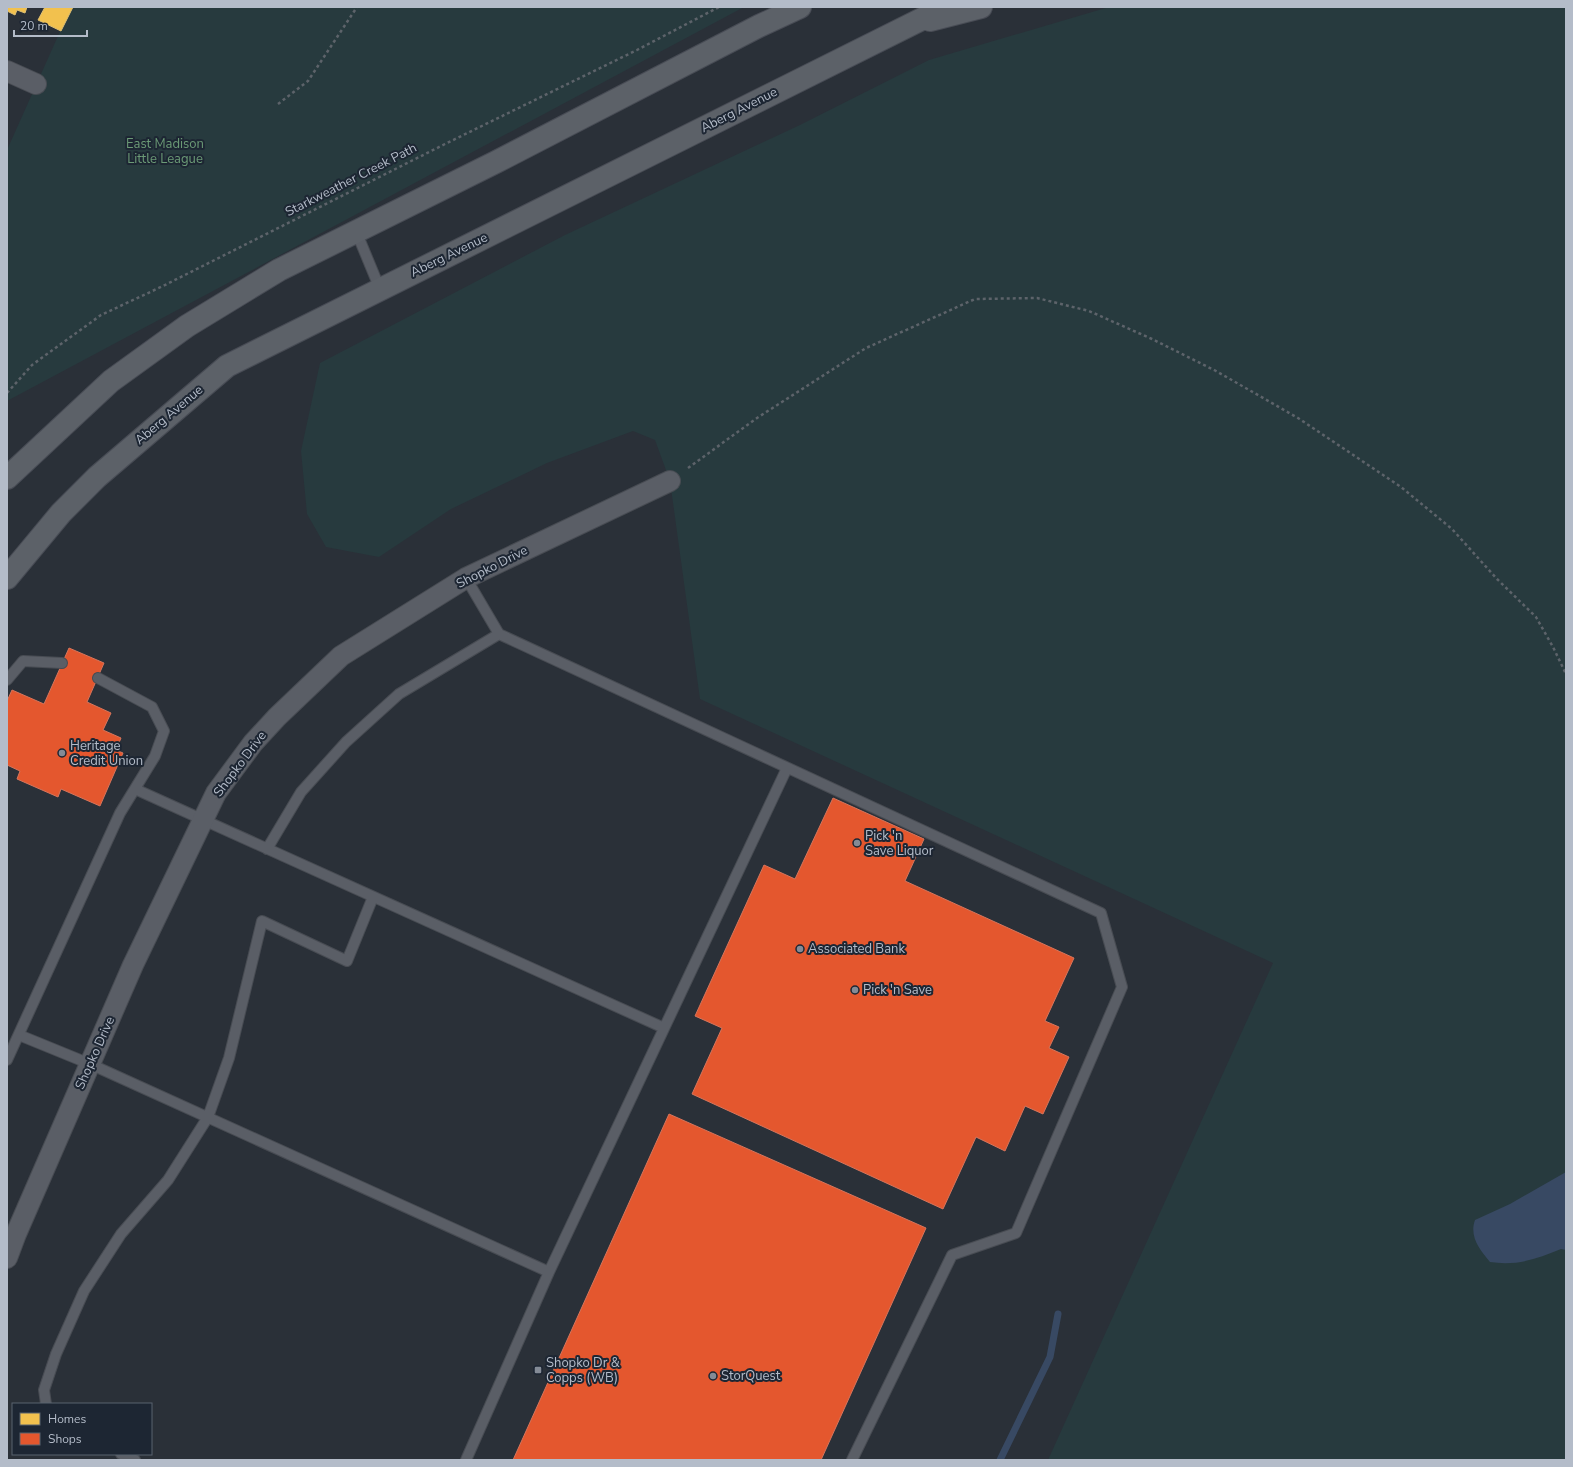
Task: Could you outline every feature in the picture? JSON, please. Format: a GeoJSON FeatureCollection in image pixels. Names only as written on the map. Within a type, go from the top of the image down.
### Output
{"type":"FeatureCollection","features":[{"type":"Feature","properties":{"kind":"main road"},"geometry":{"type":"LineString","coordinates":[[7,478],[111,381],[187,326],[279,270],[496,162],[759,26],[800,7]]}},
{"type":"Feature","properties":{"kind":"main road","name":"Aberg Avenue"},"geometry":{"type":"LineString","coordinates":[[7,578],[60,513],[97,477],[227,366],[946,7]]}},
{"type":"Feature","properties":{"kind":"main road"},"geometry":{"type":"LineString","coordinates":[[912,25],[981,7]]}},
{"type":"Feature","properties":{"kind":"street"},"geometry":{"type":"LineString","coordinates":[[7,71],[36,84]]}},
{"type":"Feature","properties":{"kind":"street","name":"Shopko Drive"},"geometry":{"type":"LineString","coordinates":[[7,1258],[11,1240],[134,965],[216,792],[253,743],[277,717],[341,656],[466,578],[670,481]]}},
{"type":"Feature","properties":{"kind":"lane"},"geometry":{"type":"LineString","coordinates":[[356,232],[380,289]]}},
{"type":"Feature","properties":{"kind":"lane"},"geometry":{"type":"LineString","coordinates":[[466,578],[499,634],[1101,913],[1122,987],[1016,1233],[952,1255],[852,1460]]}},
{"type":"Feature","properties":{"kind":"lane"},"geometry":{"type":"LineString","coordinates":[[267,849],[301,792],[346,742],[400,694],[499,634]]}},
{"type":"Feature","properties":{"kind":"lane"},"geometry":{"type":"LineString","coordinates":[[7,680],[23,661],[62,663]]}},
{"type":"Feature","properties":{"kind":"lane"},"geometry":{"type":"LineString","coordinates":[[7,1060],[120,813],[155,756],[164,732],[152,707],[98,678]]}},
{"type":"Feature","properties":{"kind":"lane"},"geometry":{"type":"LineString","coordinates":[[466,1460],[549,1272],[788,768]]}},
{"type":"Feature","properties":{"kind":"lane"},"geometry":{"type":"LineString","coordinates":[[135,788],[664,1028]]}},
{"type":"Feature","properties":{"kind":"lane"},"geometry":{"type":"LineString","coordinates":[[46,1403],[44,1390],[56,1354],[84,1291],[121,1234],[168,1180],[208,1117],[229,1058],[262,921],[347,961],[373,897]]}},
{"type":"Feature","properties":{"kind":"lane"},"geometry":{"type":"LineString","coordinates":[[19,1035],[90,1064],[549,1272]]}},
{"type":"Feature","properties":{"kind":"lane"},"geometry":{"type":"LineString","coordinates":[[123,1455],[135,1460]]}},
{"type":"Feature","properties":{"kind":"path"},"geometry":{"type":"LineString","coordinates":[[278,104],[308,81],[357,7]]}},
{"type":"Feature","properties":{"kind":"path","name":"Starkweather Creek Path"},"geometry":{"type":"LineString","coordinates":[[7,393],[32,365],[101,315],[163,286],[445,144],[637,50],[719,7]]}},
{"type":"Feature","properties":{"kind":"path"},"geometry":{"type":"LineString","coordinates":[[670,481],[757,418],[866,348],[975,299],[1037,298],[1089,311],[1152,339],[1216,371],[1298,418],[1402,487],[1452,529],[1497,579],[1536,617],[1566,674]]}},
{"type":"Feature","properties":{"kind":"green space","name":"East Madison Little League"},"geometry":{"type":"Polygon","coordinates":[[[71,7],[744,7],[7,401],[7,150],[71,7]]]}},
{"type":"Feature","properties":{"kind":"green space"},"geometry":{"type":"Polygon","coordinates":[[[1109,7],[1566,7],[1566,1460],[1048,1460],[1273,963],[700,699],[670,481],[655,440],[633,431],[547,463],[451,509],[379,557],[326,547],[307,514],[301,451],[320,363],[565,235],[800,125],[929,60],[1109,7]]]}},
{"type":"Feature","properties":{"kind":"water"},"geometry":{"type":"Polygon","coordinates":[[[1566,1172],[1566,1250],[1561,1249],[1527,1261],[1509,1263],[1490,1262],[1479,1248],[1474,1238],[1473,1232],[1475,1220],[1510,1204],[1566,1172]]]}},
{"type":"Feature","properties":{"kind":"building: Homes"},"geometry":{"type":"Polygon","coordinates":[[[7,7],[27,7],[25,13],[17,10],[15,15],[7,11],[7,7]]]}},
{"type":"Feature","properties":{"kind":"building: Homes"},"geometry":{"type":"Polygon","coordinates":[[[45,7],[73,7],[61,31],[38,20],[45,7]]]}},
{"type":"Feature","properties":{"kind":"building: Shops"},"geometry":{"type":"Polygon","coordinates":[[[69,648],[104,663],[87,702],[111,713],[103,730],[121,738],[116,750],[123,753],[100,806],[61,789],[58,797],[17,779],[20,771],[7,765],[7,701],[12,690],[44,704],[69,648]]]}},
{"type":"Feature","properties":{"kind":"building: Shops"},"geometry":{"type":"Polygon","coordinates":[[[833,798],[924,839],[905,881],[1074,958],[1045,1021],[1059,1027],[1049,1048],[1069,1057],[1043,1114],[1025,1106],[1005,1151],[976,1137],[943,1209],[692,1094],[722,1028],[695,1016],[764,865],[795,879],[833,798]]]}},
{"type":"Feature","properties":{"kind":"building: Shops"},"geometry":{"type":"Polygon","coordinates":[[[669,1114],[926,1228],[821,1460],[513,1460],[669,1114]]]}},
{"type":"Feature","properties":{"kind":"waterway"},"geometry":{"type":"LineString","coordinates":[[1000,1460],[1050,1357],[1058,1314]]}},
{"type":"Feature","properties":{"kind":"place","name":"Heritage Credit Union"},"geometry":{"type":"Point","coordinates":[62,753]}},
{"type":"Feature","properties":{"kind":"place","name":"Pick 'n Save Liquor"},"geometry":{"type":"Point","coordinates":[857,843]}},
{"type":"Feature","properties":{"kind":"place","name":"Associated Bank"},"geometry":{"type":"Point","coordinates":[800,949]}},
{"type":"Feature","properties":{"kind":"place","name":"Pick 'n Save"},"geometry":{"type":"Point","coordinates":[855,990]}},
{"type":"Feature","properties":{"kind":"place","name":"Shopko Dr & Copps (WB)"},"geometry":{"type":"Point","coordinates":[538,1370]}},
{"type":"Feature","properties":{"kind":"place","name":"StorQuest"},"geometry":{"type":"Point","coordinates":[713,1376]}}]}
